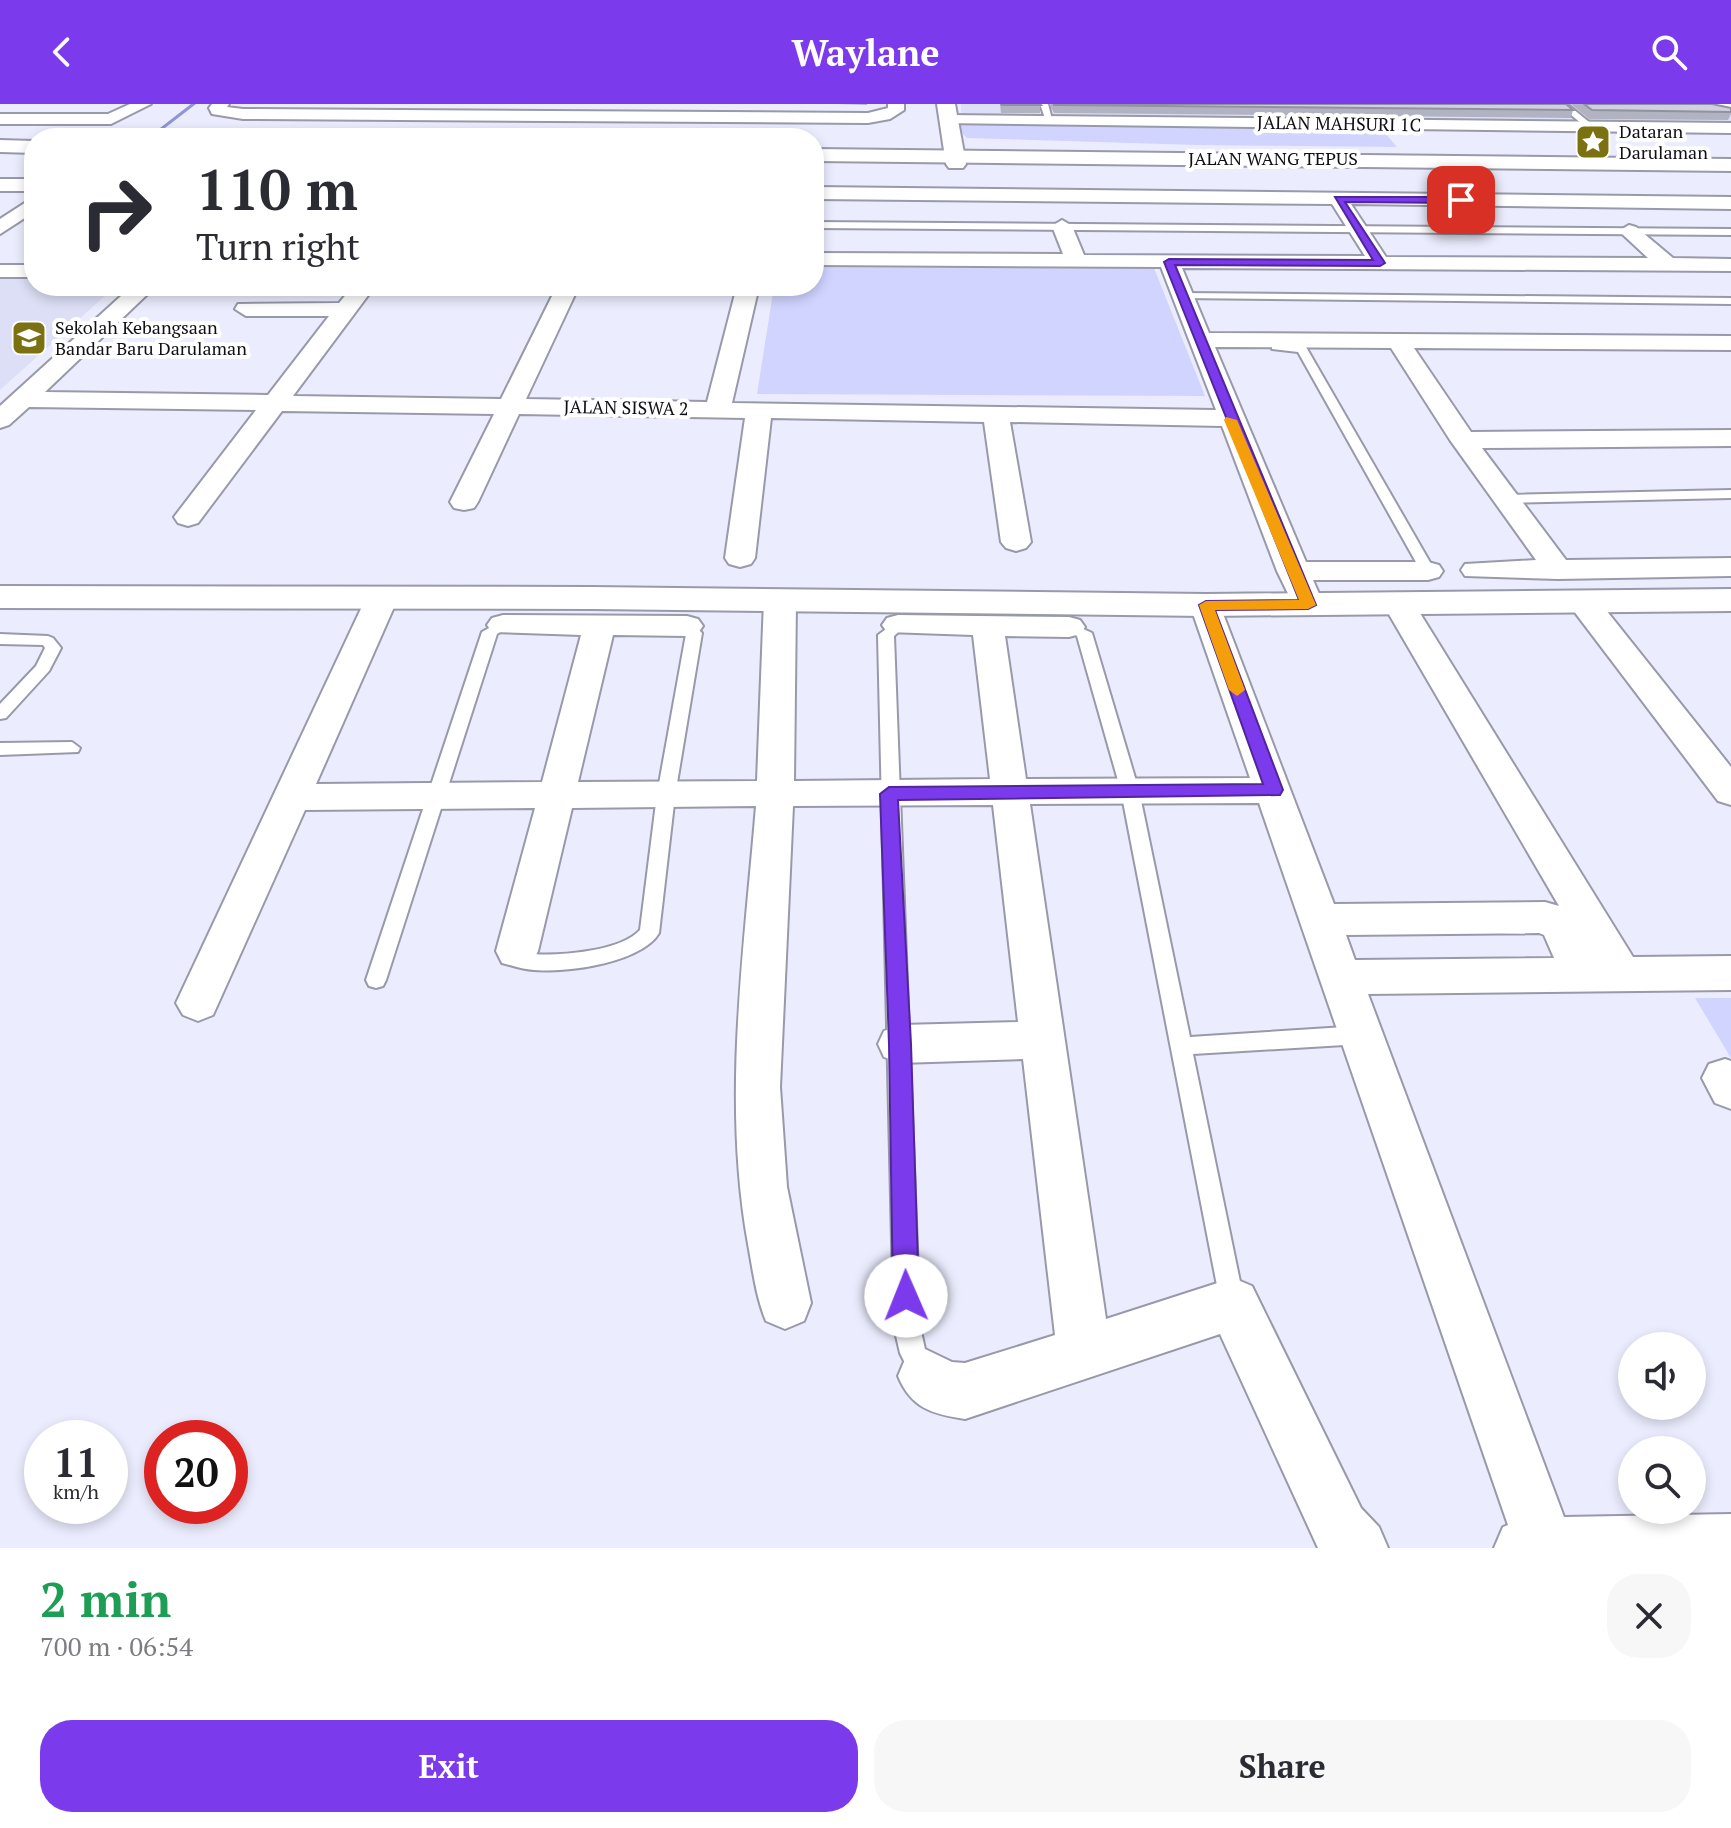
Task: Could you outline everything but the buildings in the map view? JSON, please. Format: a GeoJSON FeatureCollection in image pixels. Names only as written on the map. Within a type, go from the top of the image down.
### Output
{"type":"FeatureCollection","features":[{"type":"Feature","properties":{"kind":"main road","name":"JALAN WANG TEPUS"},"geometry":{"type":"LineString","coordinates":[[824,155],[936,130]]}},
{"type":"Feature","properties":{"kind":"main road","name":"JALAN WANG TEPUS"},"geometry":{"type":"LineString","coordinates":[[936,130],[955,160]]}},
{"type":"Feature","properties":{"kind":"main road","name":"JALAN WANG TEPUS"},"geometry":{"type":"LineString","coordinates":[[824,160],[936,130]]}},
{"type":"Feature","properties":{"kind":"main road"},"geometry":{"type":"LineString","coordinates":[[936,130],[959,142],[985,149],[1045,157]]}},
{"type":"Feature","properties":{"kind":"main road"},"geometry":{"type":"LineString","coordinates":[[936,130],[955,160]]}},
{"type":"Feature","properties":{"kind":"main road"},"geometry":{"type":"LineString","coordinates":[[0,146],[24,147]]}},
{"type":"Feature","properties":{"kind":"main road"},"geometry":{"type":"LineString","coordinates":[[0,156],[24,156]]}},
{"type":"Feature","properties":{"kind":"main road","name":"JALAN WANG TEPUS"},"geometry":{"type":"LineString","coordinates":[[955,160],[1045,157],[1731,165]]}},
{"type":"Feature","properties":{"kind":"main road","name":"JALAN WANG TEPUS"},"geometry":{"type":"LineString","coordinates":[[955,160],[1731,173]]}},
{"type":"Feature","properties":{"kind":"main road"},"geometry":{"type":"LineString","coordinates":[[0,597],[1206,605],[1731,600]]}},
{"type":"Feature","properties":{"kind":"street"},"geometry":{"type":"LineString","coordinates":[[0,119],[111,119],[143,104]]}},
{"type":"Feature","properties":{"kind":"street"},"geometry":{"type":"LineString","coordinates":[[221,104],[218,111],[243,114],[756,111],[876,118],[894,112],[896,104]]}},
{"type":"Feature","properties":{"kind":"street"},"geometry":{"type":"LineString","coordinates":[[1219,104],[1230,123]]}},
{"type":"Feature","properties":{"kind":"street"},"geometry":{"type":"LineString","coordinates":[[1366,104],[1413,160]]}},
{"type":"Feature","properties":{"kind":"street","name":"JALAN MAHSURI 1C"},"geometry":{"type":"LineString","coordinates":[[936,130],[1047,112],[1230,123],[1731,128]]}},
{"type":"Feature","properties":{"kind":"street"},"geometry":{"type":"LineString","coordinates":[[0,185],[24,185]]}},
{"type":"Feature","properties":{"kind":"street"},"geometry":{"type":"LineString","coordinates":[[824,193],[1731,203]]}},
{"type":"Feature","properties":{"kind":"street"},"geometry":{"type":"LineString","coordinates":[[1073,196],[1076,261]]}},
{"type":"Feature","properties":{"kind":"street"},"geometry":{"type":"LineString","coordinates":[[1338,199],[1380,263]]}},
{"type":"Feature","properties":{"kind":"street"},"geometry":{"type":"LineString","coordinates":[[1615,201],[1651,232]]}},
{"type":"Feature","properties":{"kind":"street"},"geometry":{"type":"LineString","coordinates":[[0,228],[24,210]]}},
{"type":"Feature","properties":{"kind":"street"},"geometry":{"type":"LineString","coordinates":[[1629,231],[1668,265]]}},
{"type":"Feature","properties":{"kind":"street"},"geometry":{"type":"LineString","coordinates":[[824,259],[1731,265]]}},
{"type":"Feature","properties":{"kind":"street"},"geometry":{"type":"LineString","coordinates":[[1169,262],[1308,605]]}},
{"type":"Feature","properties":{"kind":"street"},"geometry":{"type":"LineString","coordinates":[[0,271],[24,270]]}},
{"type":"Feature","properties":{"kind":"street"},"geometry":{"type":"LineString","coordinates":[[0,420],[134,296]]}},
{"type":"Feature","properties":{"kind":"street"},"geometry":{"type":"LineString","coordinates":[[188,517],[356,296]]}},
{"type":"Feature","properties":{"kind":"street"},"geometry":{"type":"LineString","coordinates":[[464,502],[563,296]]}},
{"type":"Feature","properties":{"kind":"street"},"geometry":{"type":"LineString","coordinates":[[718,410],[746,296]]}},
{"type":"Feature","properties":{"kind":"street"},"geometry":{"type":"LineString","coordinates":[[246,309],[345,310]]}},
{"type":"Feature","properties":{"kind":"street"},"geometry":{"type":"LineString","coordinates":[[1398,341],[1463,440],[1558,570]]}},
{"type":"Feature","properties":{"kind":"street"},"geometry":{"type":"LineString","coordinates":[[1201,343],[1731,343]]}},
{"type":"Feature","properties":{"kind":"street","name":"JALAN SISWA 2"},"geometry":{"type":"LineString","coordinates":[[22,399],[1230,418]]}},
{"type":"Feature","properties":{"kind":"street"},"geometry":{"type":"LineString","coordinates":[[740,558],[759,410]]}},
{"type":"Feature","properties":{"kind":"street"},"geometry":{"type":"LineString","coordinates":[[996,414],[1016,542]]}},
{"type":"Feature","properties":{"kind":"street"},"geometry":{"type":"LineString","coordinates":[[1463,440],[1731,438]]}},
{"type":"Feature","properties":{"kind":"street"},"geometry":{"type":"LineString","coordinates":[[1476,570],[1731,567]]}},
{"type":"Feature","properties":{"kind":"street"},"geometry":{"type":"LineString","coordinates":[[1292,571],[1428,571]]}},
{"type":"Feature","properties":{"kind":"street"},"geometry":{"type":"LineString","coordinates":[[198,1003],[382,598]]}},
{"type":"Feature","properties":{"kind":"street"},"geometry":{"type":"LineString","coordinates":[[780,600],[775,794],[757,1087],[758,1153],[785,1303]]}},
{"type":"Feature","properties":{"kind":"street"},"geometry":{"type":"LineString","coordinates":[[1583,602],[1731,792]]}},
{"type":"Feature","properties":{"kind":"street"},"geometry":{"type":"LineString","coordinates":[[1399,604],[1602,974]]}},
{"type":"Feature","properties":{"kind":"street"},"geometry":{"type":"LineString","coordinates":[[1206,605],[1361,1035],[1534,1547],[1731,1544]]}},
{"type":"Feature","properties":{"kind":"street"},"geometry":{"type":"LineString","coordinates":[[503,625],[687,626]]}},
{"type":"Feature","properties":{"kind":"street"},"geometry":{"type":"LineString","coordinates":[[517,951],[600,625]]}},
{"type":"Feature","properties":{"kind":"street"},"geometry":{"type":"LineString","coordinates":[[898,625],[1069,627]]}},
{"type":"Feature","properties":{"kind":"street"},"geometry":{"type":"LineString","coordinates":[[988,626],[1084,1353]]}},
{"type":"Feature","properties":{"kind":"street"},"geometry":{"type":"LineString","coordinates":[[291,797],[1274,790]]}},
{"type":"Feature","properties":{"kind":"street"},"geometry":{"type":"LineString","coordinates":[[1320,920],[1545,917],[1560,925],[1602,974]]}},
{"type":"Feature","properties":{"kind":"street"},"geometry":{"type":"LineString","coordinates":[[1340,977],[1731,973]]}},
{"type":"Feature","properties":{"kind":"street"},"geometry":{"type":"LineString","coordinates":[[900,1044],[1043,1040]]}},
{"type":"Feature","properties":{"kind":"street"},"geometry":{"type":"LineString","coordinates":[[925,1376],[942,1388],[965,1391],[1233,1304],[1340,1529],[1358,1548]]}},
{"type":"Feature","properties":{"kind":"lane"},"geometry":{"type":"LineString","coordinates":[[1562,104],[1591,127]]}},
{"type":"Feature","properties":{"kind":"lane"},"geometry":{"type":"LineString","coordinates":[[1696,104],[1731,105]]}},
{"type":"Feature","properties":{"kind":"lane"},"geometry":{"type":"LineString","coordinates":[[824,225],[1731,232]]}},
{"type":"Feature","properties":{"kind":"lane"},"geometry":{"type":"LineString","coordinates":[[1181,296],[1731,301]]}},
{"type":"Feature","properties":{"kind":"lane"},"geometry":{"type":"LineString","coordinates":[[1201,343],[1302,349],[1428,571]]}},
{"type":"Feature","properties":{"kind":"lane"},"geometry":{"type":"LineString","coordinates":[[1505,499],[1731,494]]}},
{"type":"Feature","properties":{"kind":"lane"},"geometry":{"type":"LineString","coordinates":[[376,980],[490,632],[503,625]]}},
{"type":"Feature","properties":{"kind":"lane"},"geometry":{"type":"LineString","coordinates":[[898,625],[886,635],[907,1327],[913,1353],[925,1376]]}},
{"type":"Feature","properties":{"kind":"lane"},"geometry":{"type":"LineString","coordinates":[[517,951],[524,961],[536,962],[618,952],[635,948],[649,933],[666,795],[694,633],[687,626]]}},
{"type":"Feature","properties":{"kind":"lane"},"geometry":{"type":"LineString","coordinates":[[1069,627],[1084,633],[1130,791],[1233,1304]]}},
{"type":"Feature","properties":{"kind":"lane"},"geometry":{"type":"LineString","coordinates":[[0,639],[48,641],[53,648],[43,668],[0,714]]}},
{"type":"Feature","properties":{"kind":"lane"},"geometry":{"type":"LineString","coordinates":[[0,749],[72,748]]}},
{"type":"Feature","properties":{"kind":"lane"},"geometry":{"type":"LineString","coordinates":[[1182,1046],[1361,1035]]}},
{"type":"Feature","properties":{"kind":"shaded area"},"geometry":{"type":"Polygon","coordinates":[[[961,104],[1731,104],[1731,132],[962,124],[961,104]]]}},
{"type":"Feature","properties":{"kind":"shaded area"},"geometry":{"type":"Polygon","coordinates":[[[962,124],[1368,128],[1385,133],[1397,147],[967,138],[958,129],[962,124]]]}},
{"type":"Feature","properties":{"kind":"shaded area"},"geometry":{"type":"Polygon","coordinates":[[[824,267],[1154,268],[1205,396],[757,394],[772,296],[824,296],[824,267]]]}},
{"type":"Feature","properties":{"kind":"shaded area","name":"Sekolah Kebangsaan Bandar Baru Darulaman"},"geometry":{"type":"Polygon","coordinates":[[[0,276],[24,276],[24,296],[105,296],[0,390],[0,276]]]}},
{"type":"Feature","properties":{"kind":"shaded area"},"geometry":{"type":"Polygon","coordinates":[[[1695,998],[1731,998],[1731,1058],[1695,998]]]}},
{"type":"Feature","properties":{"kind":"waterway"},"geometry":{"type":"LineString","coordinates":[[162,128],[194,104]]}},
{"type":"Feature","properties":{"kind":"slow traffic"},"geometry":{"type":"LineString","coordinates":[[1231,420],[1308,605],[1206,605],[1237,690]]}},
{"type":"Feature","properties":{"kind":"place","name":"Dataran Darulaman"},"geometry":{"type":"Point","coordinates":[1593,142]}},
{"type":"Feature","properties":{"kind":"place","name":"Sekolah Kebangsaan Bandar Baru Darulaman"},"geometry":{"type":"Point","coordinates":[29,338]}},
{"type":"Feature","properties":{"kind":"route"},"geometry":{"type":"LineString","coordinates":[[906,1296],[900,1044],[889,794],[1274,790],[1206,605],[1308,605],[1169,262],[1380,263],[1338,199],[1461,200]]}}]}
